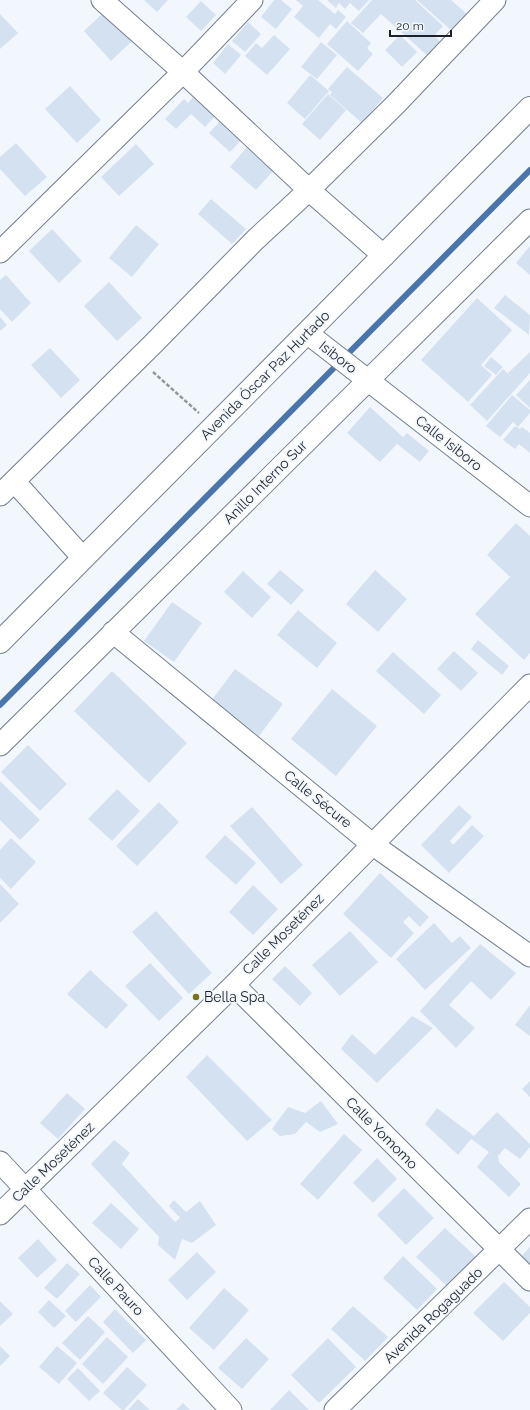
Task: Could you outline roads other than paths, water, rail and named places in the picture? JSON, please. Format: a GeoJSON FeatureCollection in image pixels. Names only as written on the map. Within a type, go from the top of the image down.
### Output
{"type":"FeatureCollection","features":[{"type":"Feature","properties":{"kind":"highway","name":"Avenida Óscar Paz Hurtado"},"geometry":{"type":"LineString","coordinates":[[0,642],[530,108]]}},
{"type":"Feature","properties":{"kind":"street"},"geometry":{"type":"LineString","coordinates":[[102,0],[183,72],[309,190],[384,256]]}},
{"type":"Feature","properties":{"kind":"street"},"geometry":{"type":"LineString","coordinates":[[0,252],[183,72],[252,0]]}},
{"type":"Feature","properties":{"kind":"street"},"geometry":{"type":"LineString","coordinates":[[83,558],[7,488],[138,359],[255,240],[309,190],[397,103],[495,0]]}},
{"type":"Feature","properties":{"kind":"street","name":"Anillo Interno Sur"},"geometry":{"type":"LineString","coordinates":[[0,745],[530,220]]}},
{"type":"Feature","properties":{"kind":"street","name":"Isiboro"},"geometry":{"type":"LineString","coordinates":[[308,333],[368,381]]}},
{"type":"Feature","properties":{"kind":"street","name":"Calle Isiboro"},"geometry":{"type":"LineString","coordinates":[[368,381],[530,506]]}},
{"type":"Feature","properties":{"kind":"street","name":"Calle Sécure"},"geometry":{"type":"LineString","coordinates":[[113,632],[372,844],[530,956]]}},
{"type":"Feature","properties":{"kind":"street","name":"Calle Moseténez"},"geometry":{"type":"LineString","coordinates":[[0,1214],[234,985],[530,685]]}},
{"type":"Feature","properties":{"kind":"street","name":"Calle Yomomo"},"geometry":{"type":"LineString","coordinates":[[234,985],[530,1280]]}},
{"type":"Feature","properties":{"kind":"street","name":"Calle Pauro"},"geometry":{"type":"LineString","coordinates":[[0,1162],[231,1410]]}},
{"type":"Feature","properties":{"kind":"street","name":"Avenida Rogaguado"},"geometry":{"type":"LineString","coordinates":[[335,1410],[530,1219]]}},
{"type":"Feature","properties":{"kind":"waterway"},"geometry":{"type":"LineString","coordinates":[[0,705],[530,170]]}},
{"type":"Feature","properties":{"kind":"place","name":"Bella Spa"},"geometry":{"type":"Point","coordinates":[196,997]}}]}
